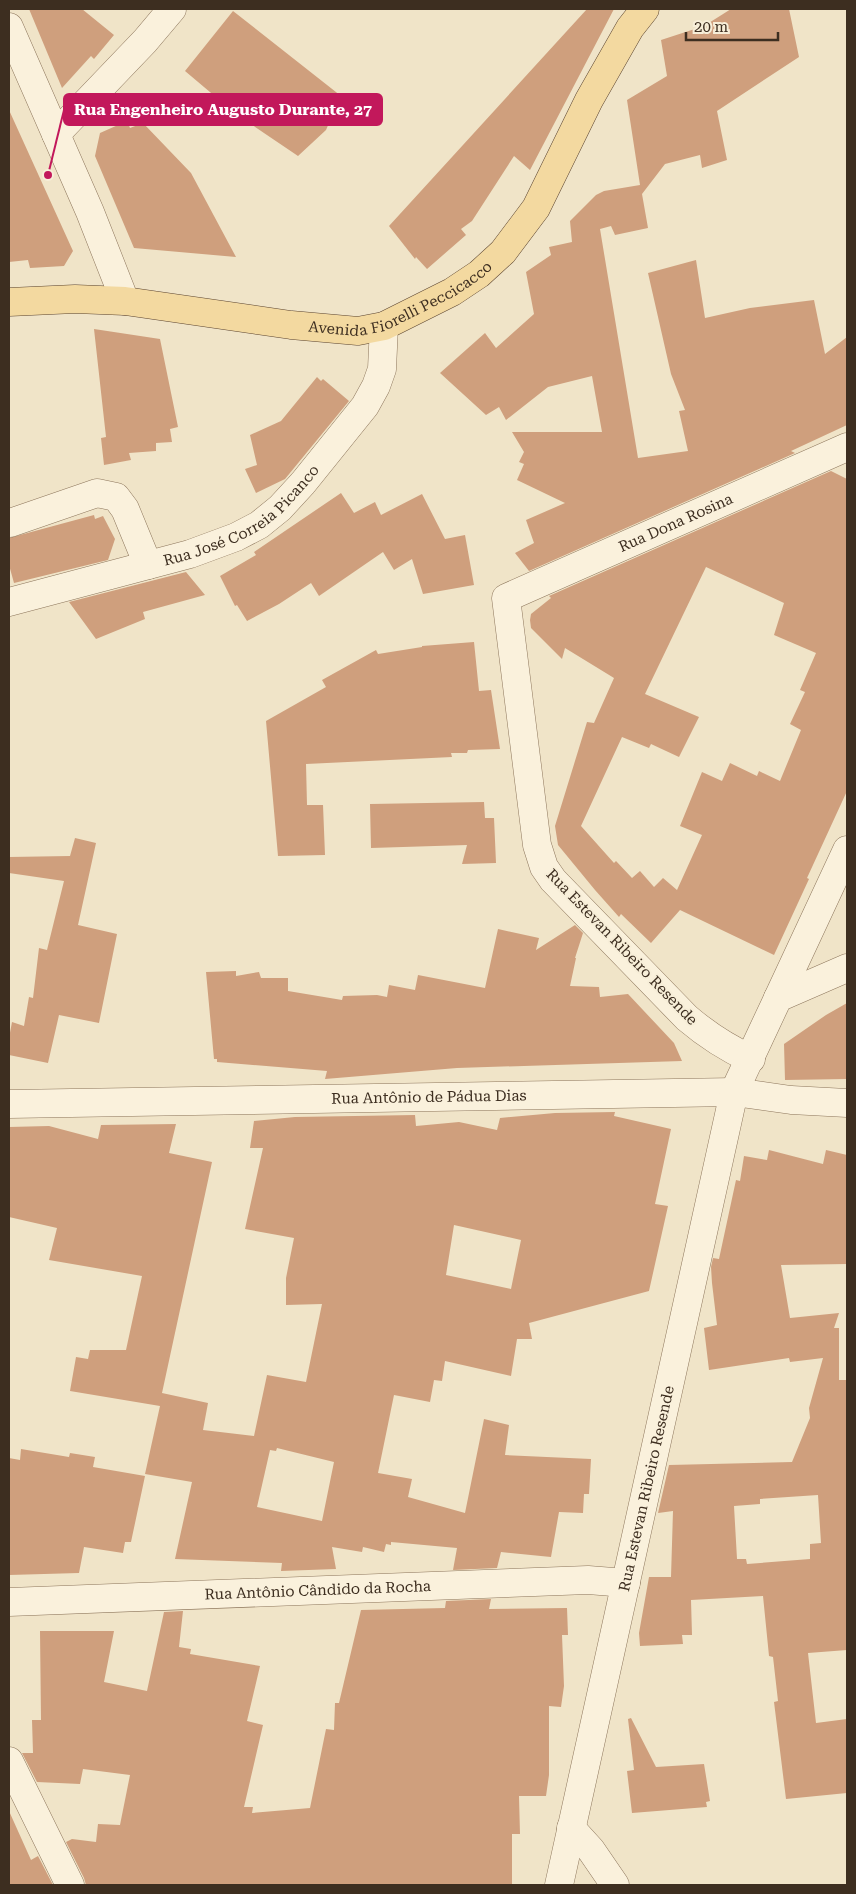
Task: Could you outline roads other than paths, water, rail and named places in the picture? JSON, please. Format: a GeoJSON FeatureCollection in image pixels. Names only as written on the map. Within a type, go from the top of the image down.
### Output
{"type":"FeatureCollection","features":[{"type":"Feature","properties":{"kind":"main road","name":"Avenida Fiorelli Peccicacco"},"geometry":{"type":"LineString","coordinates":[[9,302],[75,299],[125,301],[291,325],[358,331],[384,326],[452,292],[479,274],[503,252],[536,208],[589,100],[630,28],[646,9]]}},
{"type":"Feature","properties":{"kind":"street"},"geometry":{"type":"LineString","coordinates":[[56,134],[172,9]]}},
{"type":"Feature","properties":{"kind":"street"},"geometry":{"type":"LineString","coordinates":[[9,27],[90,212],[125,301]]}},
{"type":"Feature","properties":{"kind":"street","name":"Rua José Correia Picanco"},"geometry":{"type":"LineString","coordinates":[[9,602],[190,554],[236,537],[259,526],[280,508],[303,483],[364,406],[376,386],[382,369],[384,326]]}},
{"type":"Feature","properties":{"kind":"street","name":"Rua Dona Rosina"},"geometry":{"type":"LineString","coordinates":[[506,598],[847,447]]}},
{"type":"Feature","properties":{"kind":"street"},"geometry":{"type":"LineString","coordinates":[[10,523],[97,493],[116,497],[125,508],[148,565]]}},
{"type":"Feature","properties":{"kind":"street","name":"Rua Estevan Ribeiro Resende"},"geometry":{"type":"LineString","coordinates":[[506,598],[537,845],[544,867],[553,880],[687,1018],[704,1033],[751,1059]]}},
{"type":"Feature","properties":{"kind":"street","name":"Rua Estevan Ribeiro Resende"},"geometry":{"type":"LineString","coordinates":[[559,1885],[734,1092],[847,850]]}},
{"type":"Feature","properties":{"kind":"street"},"geometry":{"type":"LineString","coordinates":[[778,998],[847,968]]}},
{"type":"Feature","properties":{"kind":"street","name":"Rua Antônio de Pádua Dias"},"geometry":{"type":"LineString","coordinates":[[9,1104],[734,1092],[791,1100],[847,1103]]}},
{"type":"Feature","properties":{"kind":"street","name":"Rua Antônio Cândido da Rocha"},"geometry":{"type":"LineString","coordinates":[[9,1602],[588,1580],[626,1583]]}},
{"type":"Feature","properties":{"kind":"street"},"geometry":{"type":"LineString","coordinates":[[9,1761],[70,1885]]}},
{"type":"Feature","properties":{"kind":"street"},"geometry":{"type":"LineString","coordinates":[[571,1828],[590,1850],[615,1885]]}},
{"type":"Feature","properties":{"kind":"place","name":"Rua Engenheiro Augusto Durante, 27"},"geometry":{"type":"Point","coordinates":[48,175]}}]}
